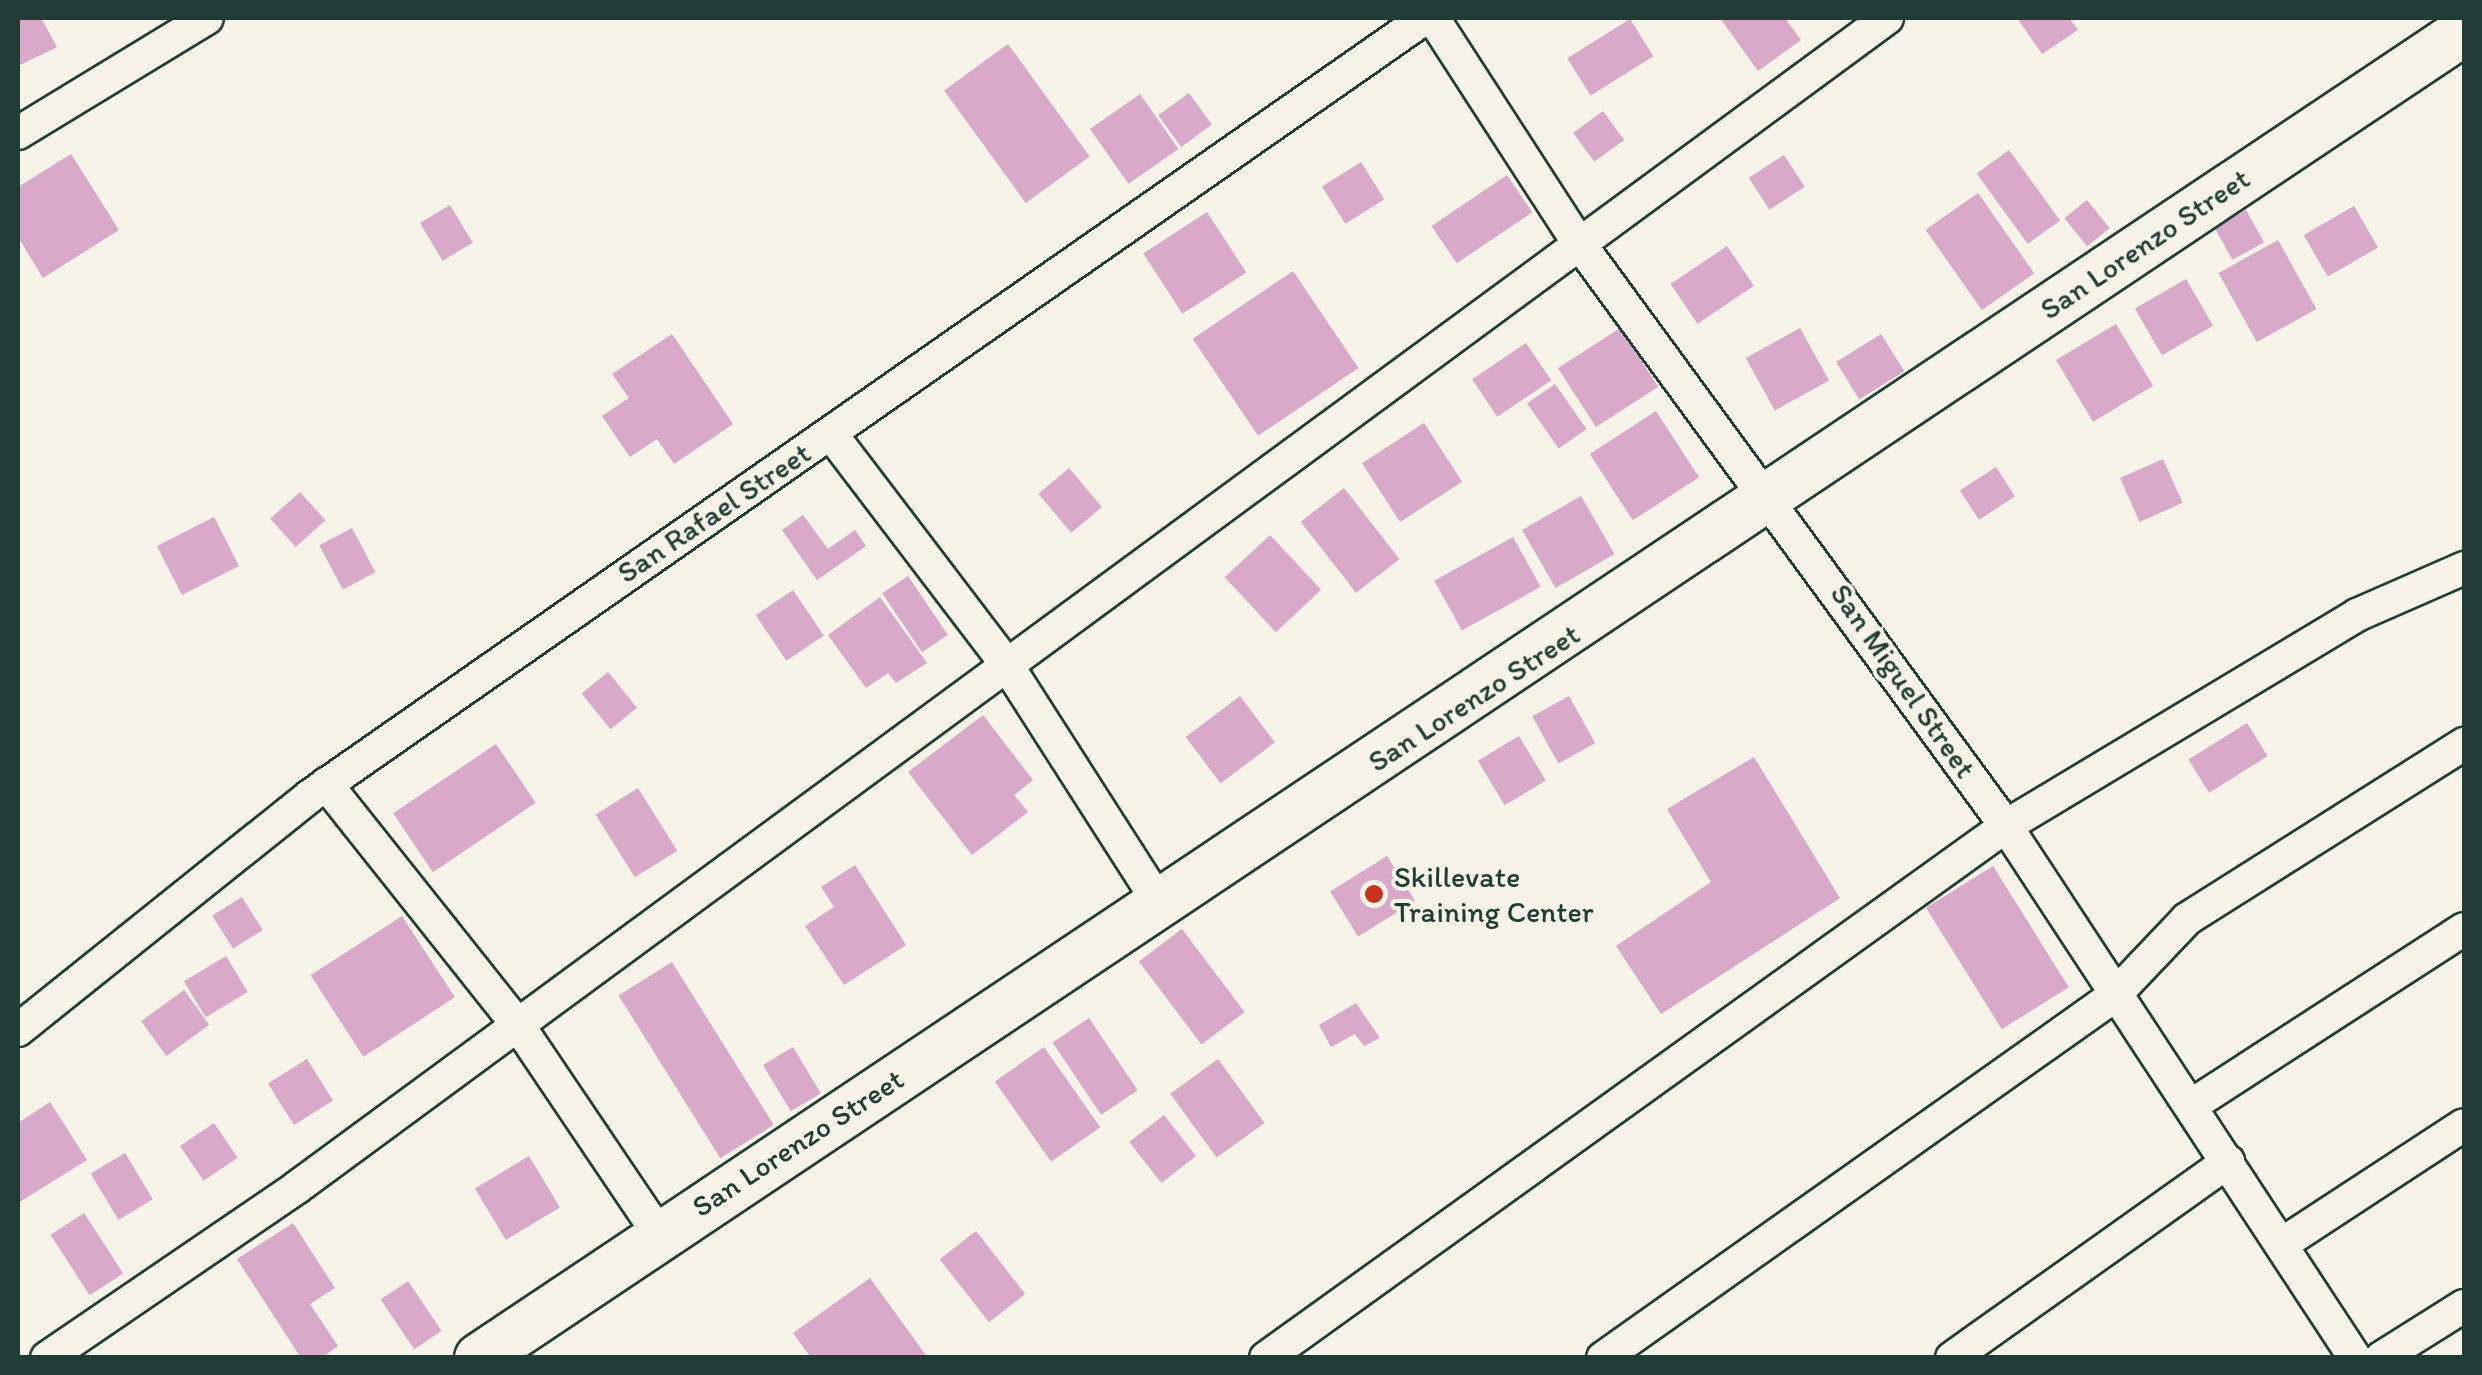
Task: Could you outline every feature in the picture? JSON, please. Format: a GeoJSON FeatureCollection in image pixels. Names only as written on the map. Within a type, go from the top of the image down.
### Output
{"type":"FeatureCollection","features":[{"type":"Feature","properties":{"kind":"street"},"geometry":{"type":"LineString","coordinates":[[18,133],[207,18]]}},
{"type":"Feature","properties":{"kind":"street","name":"San Rafael Street"},"geometry":{"type":"LineString","coordinates":[[18,1030],[326,784],[1425,18]]}},
{"type":"Feature","properties":{"kind":"street","name":"San Miguel Street"},"geometry":{"type":"LineString","coordinates":[[1433,18],[1576,239],[1775,500],[2006,826],[2114,996],[2282,1244],[2344,1353]]}},
{"type":"Feature","properties":{"kind":"street"},"geometry":{"type":"LineString","coordinates":[[47,1358],[518,1025],[1007,666],[1576,239],[1887,18]]}},
{"type":"Feature","properties":{"kind":"street","name":"San Lorenzo Street"},"geometry":{"type":"LineString","coordinates":[[479,1358],[659,1234],[1775,500],[2464,31]]}},
{"type":"Feature","properties":{"kind":"street"},"geometry":{"type":"LineString","coordinates":[[831,434],[1007,666],[1160,904]]}},
{"type":"Feature","properties":{"kind":"street"},"geometry":{"type":"LineString","coordinates":[[1266,1358],[2006,826],[2356,615],[2464,568]]}},
{"type":"Feature","properties":{"kind":"street"},"geometry":{"type":"LineString","coordinates":[[1603,1358],[2114,996],[2187,919],[2464,744]]}},
{"type":"Feature","properties":{"kind":"street"},"geometry":{"type":"LineString","coordinates":[[326,784],[518,1025],[659,1234]]}},
{"type":"Feature","properties":{"kind":"street"},"geometry":{"type":"LineString","coordinates":[[2192,1106],[2464,929]]}},
{"type":"Feature","properties":{"kind":"street"},"geometry":{"type":"LineString","coordinates":[[2282,1244],[2464,1125]]}},
{"type":"Feature","properties":{"kind":"street"},"geometry":{"type":"LineString","coordinates":[[1952,1358],[2228,1162]]}},
{"type":"Feature","properties":{"kind":"street"},"geometry":{"type":"LineString","coordinates":[[2381,1358],[2464,1306]]}},
{"type":"Feature","properties":{"kind":"building"},"geometry":{"type":"Polygon","coordinates":[[[18,18],[41,18],[57,47],[18,66],[18,18]]]}},
{"type":"Feature","properties":{"kind":"building"},"geometry":{"type":"Polygon","coordinates":[[[1720,18],[1785,18],[1801,40],[1758,71],[1720,18]]]}},
{"type":"Feature","properties":{"kind":"building"},"geometry":{"type":"Polygon","coordinates":[[[2017,18],[2069,18],[2078,30],[2042,54],[2017,18]]]}},
{"type":"Feature","properties":{"kind":"building"},"geometry":{"type":"Polygon","coordinates":[[[1630,19],[1653,56],[1591,96],[1567,58],[1630,19]]]}},
{"type":"Feature","properties":{"kind":"building"},"geometry":{"type":"Polygon","coordinates":[[[1008,44],[1090,156],[1026,203],[944,90],[1008,44]]]}},
{"type":"Feature","properties":{"kind":"building"},"geometry":{"type":"Polygon","coordinates":[[[1189,93],[1212,125],[1181,147],[1158,115],[1189,93]]]}},
{"type":"Feature","properties":{"kind":"building"},"geometry":{"type":"Polygon","coordinates":[[[1140,94],[1178,149],[1128,184],[1090,129],[1140,94]]]}},
{"type":"Feature","properties":{"kind":"building"},"geometry":{"type":"Polygon","coordinates":[[[1603,111],[1624,140],[1594,162],[1573,133],[1603,111]]]}},
{"type":"Feature","properties":{"kind":"building"},"geometry":{"type":"Polygon","coordinates":[[[2009,150],[2060,220],[2028,244],[1977,174],[2009,150]]]}},
{"type":"Feature","properties":{"kind":"building"},"geometry":{"type":"Polygon","coordinates":[[[71,154],[119,230],[43,278],[18,237],[18,187],[71,154]]]}},
{"type":"Feature","properties":{"kind":"building"},"geometry":{"type":"Polygon","coordinates":[[[1784,155],[1805,187],[1769,210],[1749,178],[1784,155]]]}},
{"type":"Feature","properties":{"kind":"building"},"geometry":{"type":"Polygon","coordinates":[[[1361,162],[1384,199],[1345,224],[1322,186],[1361,162]]]}},
{"type":"Feature","properties":{"kind":"building"},"geometry":{"type":"Polygon","coordinates":[[[1507,175],[1532,212],[1457,263],[1432,226],[1507,175]]]}},
{"type":"Feature","properties":{"kind":"building"},"geometry":{"type":"Polygon","coordinates":[[[1978,193],[2034,273],[1982,310],[1926,230],[1978,193]]]}},
{"type":"Feature","properties":{"kind":"building"},"geometry":{"type":"Polygon","coordinates":[[[2087,200],[2110,228],[2087,246],[2064,218],[2087,200]]]}},
{"type":"Feature","properties":{"kind":"building"},"geometry":{"type":"Polygon","coordinates":[[[450,205],[473,243],[443,261],[420,223],[450,205]]]}},
{"type":"Feature","properties":{"kind":"building"},"geometry":{"type":"Polygon","coordinates":[[[2354,206],[2378,248],[2328,277],[2304,235],[2354,206]]]}},
{"type":"Feature","properties":{"kind":"building"},"geometry":{"type":"Polygon","coordinates":[[[2246,210],[2264,242],[2232,260],[2215,227],[2246,210]]]}},
{"type":"Feature","properties":{"kind":"building"},"geometry":{"type":"Polygon","coordinates":[[[1207,212],[1246,272],[1182,314],[1143,253],[1207,212]]]}},
{"type":"Feature","properties":{"kind":"building"},"geometry":{"type":"Polygon","coordinates":[[[2278,240],[2316,309],[2257,342],[2219,273],[2278,240]]]}},
{"type":"Feature","properties":{"kind":"building"},"geometry":{"type":"Polygon","coordinates":[[[1727,246],[1754,286],[1697,324],[1671,284],[1727,246]]]}},
{"type":"Feature","properties":{"kind":"building"},"geometry":{"type":"Polygon","coordinates":[[[1293,271],[1358,368],[1258,436],[1193,339],[1293,271]]]}},
{"type":"Feature","properties":{"kind":"building"},"geometry":{"type":"Polygon","coordinates":[[[2186,279],[2213,326],[2162,355],[2135,308],[2186,279]]]}},
{"type":"Feature","properties":{"kind":"building"},"geometry":{"type":"Polygon","coordinates":[[[2116,324],[2153,386],[2093,422],[2056,360],[2116,324]]]}},
{"type":"Feature","properties":{"kind":"building"},"geometry":{"type":"Polygon","coordinates":[[[1620,328],[1658,387],[1596,427],[1558,368],[1620,328]]]}},
{"type":"Feature","properties":{"kind":"building"},"geometry":{"type":"Polygon","coordinates":[[[1800,328],[1829,380],[1775,411],[1746,358],[1800,328]]]}},
{"type":"Feature","properties":{"kind":"building"},"geometry":{"type":"Polygon","coordinates":[[[672,334],[733,424],[674,464],[657,439],[630,457],[602,416],[629,398],[612,374],[672,334]]]}},
{"type":"Feature","properties":{"kind":"building"},"geometry":{"type":"Polygon","coordinates":[[[1881,334],[1904,371],[1859,399],[1836,362],[1881,334]]]}},
{"type":"Feature","properties":{"kind":"building"},"geometry":{"type":"Polygon","coordinates":[[[1526,343],[1551,380],[1497,417],[1472,379],[1526,343]]]}},
{"type":"Feature","properties":{"kind":"building"},"geometry":{"type":"Polygon","coordinates":[[[1555,384],[1587,429],[1559,449],[1527,404],[1555,384]]]}},
{"type":"Feature","properties":{"kind":"building"},"geometry":{"type":"Polygon","coordinates":[[[1656,411],[1699,477],[1633,520],[1590,454],[1656,411]]]}},
{"type":"Feature","properties":{"kind":"building"},"geometry":{"type":"Polygon","coordinates":[[[1424,423],[1462,482],[1400,522],[1362,463],[1424,423]]]}},
{"type":"Feature","properties":{"kind":"building"},"geometry":{"type":"Polygon","coordinates":[[[2163,459],[2183,503],[2140,522],[2120,478],[2163,459]]]}},
{"type":"Feature","properties":{"kind":"building"},"geometry":{"type":"Polygon","coordinates":[[[1996,467],[2015,496],[1979,520],[1960,490],[1996,467]]]}},
{"type":"Feature","properties":{"kind":"building"},"geometry":{"type":"Polygon","coordinates":[[[1069,468],[1102,507],[1071,533],[1038,494],[1069,468]]]}},
{"type":"Feature","properties":{"kind":"building"},"geometry":{"type":"Polygon","coordinates":[[[1344,488],[1399,559],[1356,593],[1301,522],[1344,488]]]}},
{"type":"Feature","properties":{"kind":"building"},"geometry":{"type":"Polygon","coordinates":[[[300,492],[325,520],[296,547],[270,519],[300,492]]]}},
{"type":"Feature","properties":{"kind":"building"},"geometry":{"type":"Polygon","coordinates":[[[1581,496],[1614,554],[1556,588],[1522,530],[1581,496]]]}},
{"type":"Feature","properties":{"kind":"building"},"geometry":{"type":"Polygon","coordinates":[[[803,515],[828,549],[855,530],[866,546],[817,580],[782,530],[803,515]]]}},
{"type":"Feature","properties":{"kind":"building"},"geometry":{"type":"Polygon","coordinates":[[[214,517],[239,566],[182,595],[157,546],[214,517]]]}},
{"type":"Feature","properties":{"kind":"building"},"geometry":{"type":"Polygon","coordinates":[[[352,528],[375,572],[343,590],[319,545],[352,528]]]}},
{"type":"Feature","properties":{"kind":"building"},"geometry":{"type":"Polygon","coordinates":[[[1270,535],[1321,590],[1276,632],[1225,577],[1270,535]]]}},
{"type":"Feature","properties":{"kind":"building"},"geometry":{"type":"Polygon","coordinates":[[[1513,537],[1541,587],[1462,630],[1434,581],[1513,537]]]}},
{"type":"Feature","properties":{"kind":"building"},"geometry":{"type":"Polygon","coordinates":[[[908,576],[948,635],[922,652],[882,593],[908,576]]]}},
{"type":"Feature","properties":{"kind":"building"},"geometry":{"type":"Polygon","coordinates":[[[793,590],[824,636],[786,661],[756,615],[793,590]]]}},
{"type":"Feature","properties":{"kind":"building"},"geometry":{"type":"Polygon","coordinates":[[[880,597],[927,663],[896,683],[888,673],[866,688],[828,635],[880,597]]]}},
{"type":"Feature","properties":{"kind":"building"},"geometry":{"type":"Polygon","coordinates":[[[608,672],[637,708],[611,729],[582,693],[608,672]]]}},
{"type":"Feature","properties":{"kind":"building"},"geometry":{"type":"Polygon","coordinates":[[[1240,696],[1275,742],[1221,783],[1186,737],[1240,696]]]}},
{"type":"Feature","properties":{"kind":"building"},"geometry":{"type":"Polygon","coordinates":[[[1569,696],[1595,743],[1558,764],[1532,716],[1569,696]]]}},
{"type":"Feature","properties":{"kind":"building"},"geometry":{"type":"Polygon","coordinates":[[[983,715],[1033,780],[1014,795],[1028,812],[972,855],[908,772],[983,715]]]}},
{"type":"Feature","properties":{"kind":"building"},"geometry":{"type":"Polygon","coordinates":[[[2247,723],[2268,756],[2209,793],[2188,760],[2247,723]]]}},
{"type":"Feature","properties":{"kind":"building"},"geometry":{"type":"Polygon","coordinates":[[[1519,736],[1546,781],[1505,805],[1478,761],[1519,736]]]}},
{"type":"Feature","properties":{"kind":"building"},"geometry":{"type":"Polygon","coordinates":[[[496,744],[536,803],[433,872],[393,813],[496,744]]]}},
{"type":"Feature","properties":{"kind":"building"},"geometry":{"type":"Polygon","coordinates":[[[1754,757],[1840,898],[1661,1014],[1616,946],[1711,882],[1667,809],[1754,757]]]}},
{"type":"Feature","properties":{"kind":"building"},"geometry":{"type":"Polygon","coordinates":[[[638,788],[677,851],[635,877],[596,814],[638,788]]]}},
{"type":"Feature","properties":{"kind":"building"},"geometry":{"type":"Polygon","coordinates":[[[1387,856],[1415,901],[1358,936],[1330,892],[1387,856]]]}},
{"type":"Feature","properties":{"kind":"building"},"geometry":{"type":"Polygon","coordinates":[[[855,865],[906,945],[844,985],[805,926],[834,907],[821,887],[855,865]]]}},
{"type":"Feature","properties":{"kind":"building"},"geometry":{"type":"Polygon","coordinates":[[[1993,866],[2069,987],[2002,1029],[1926,908],[1993,866]]]}},
{"type":"Feature","properties":{"kind":"building"},"geometry":{"type":"Polygon","coordinates":[[[242,897],[263,930],[233,949],[212,916],[242,897]]]}},
{"type":"Feature","properties":{"kind":"building"},"geometry":{"type":"Polygon","coordinates":[[[402,916],[455,997],[363,1057],[311,975],[402,916]]]}},
{"type":"Feature","properties":{"kind":"building"},"geometry":{"type":"Polygon","coordinates":[[[1182,929],[1245,1012],[1201,1045],[1139,961],[1182,929]]]}},
{"type":"Feature","properties":{"kind":"building"},"geometry":{"type":"Polygon","coordinates":[[[226,956],[248,992],[206,1017],[184,981],[226,956]]]}},
{"type":"Feature","properties":{"kind":"building"},"geometry":{"type":"Polygon","coordinates":[[[672,962],[774,1125],[720,1158],[619,995],[672,962]]]}},
{"type":"Feature","properties":{"kind":"building"},"geometry":{"type":"Polygon","coordinates":[[[184,990],[209,1025],[166,1056],[141,1021],[184,990]]]}},
{"type":"Feature","properties":{"kind":"building"},"geometry":{"type":"Polygon","coordinates":[[[1356,1003],[1380,1038],[1364,1046],[1355,1034],[1331,1047],[1319,1025],[1356,1003]]]}},
{"type":"Feature","properties":{"kind":"building"},"geometry":{"type":"Polygon","coordinates":[[[1089,1018],[1138,1090],[1101,1115],[1053,1043],[1089,1018]]]}},
{"type":"Feature","properties":{"kind":"building"},"geometry":{"type":"Polygon","coordinates":[[[793,1047],[821,1093],[791,1111],[763,1065],[793,1047]]]}},
{"type":"Feature","properties":{"kind":"building"},"geometry":{"type":"Polygon","coordinates":[[[1044,1047],[1100,1127],[1051,1162],[995,1081],[1044,1047]]]}},
{"type":"Feature","properties":{"kind":"building"},"geometry":{"type":"Polygon","coordinates":[[[307,1059],[333,1101],[294,1125],[268,1083],[307,1059]]]}},
{"type":"Feature","properties":{"kind":"building"},"geometry":{"type":"Polygon","coordinates":[[[1218,1059],[1264,1123],[1217,1158],[1170,1094],[1218,1059]]]}},
{"type":"Feature","properties":{"kind":"building"},"geometry":{"type":"Polygon","coordinates":[[[50,1102],[87,1160],[18,1203],[18,1123],[50,1102]]]}},
{"type":"Feature","properties":{"kind":"building"},"geometry":{"type":"Polygon","coordinates":[[[1164,1115],[1196,1156],[1161,1183],[1129,1142],[1164,1115]]]}},
{"type":"Feature","properties":{"kind":"building"},"geometry":{"type":"Polygon","coordinates":[[[214,1123],[237,1158],[203,1181],[180,1146],[214,1123]]]}},
{"type":"Feature","properties":{"kind":"building"},"geometry":{"type":"Polygon","coordinates":[[[125,1153],[153,1199],[119,1220],[91,1174],[125,1153]]]}},
{"type":"Feature","properties":{"kind":"building"},"geometry":{"type":"Polygon","coordinates":[[[529,1156],[560,1207],[506,1240],[475,1188],[529,1156]]]}},
{"type":"Feature","properties":{"kind":"building"},"geometry":{"type":"Polygon","coordinates":[[[84,1213],[123,1273],[90,1295],[50,1235],[84,1213]]]}},
{"type":"Feature","properties":{"kind":"building"},"geometry":{"type":"Polygon","coordinates":[[[293,1223],[335,1288],[310,1304],[338,1346],[321,1358],[301,1358],[237,1259],[293,1223]]]}},
{"type":"Feature","properties":{"kind":"building"},"geometry":{"type":"Polygon","coordinates":[[[976,1231],[1025,1294],[989,1322],[940,1259],[976,1231]]]}},
{"type":"Feature","properties":{"kind":"building"},"geometry":{"type":"Polygon","coordinates":[[[870,1278],[928,1358],[811,1358],[793,1333],[870,1278]]]}},
{"type":"Feature","properties":{"kind":"building"},"geometry":{"type":"Polygon","coordinates":[[[408,1281],[442,1331],[414,1349],[381,1299],[408,1281]]]}},
{"type":"Feature","properties":{"kind":"place","name":"Skillevate Training Center"},"geometry":{"type":"Point","coordinates":[1374,894]}}]}
